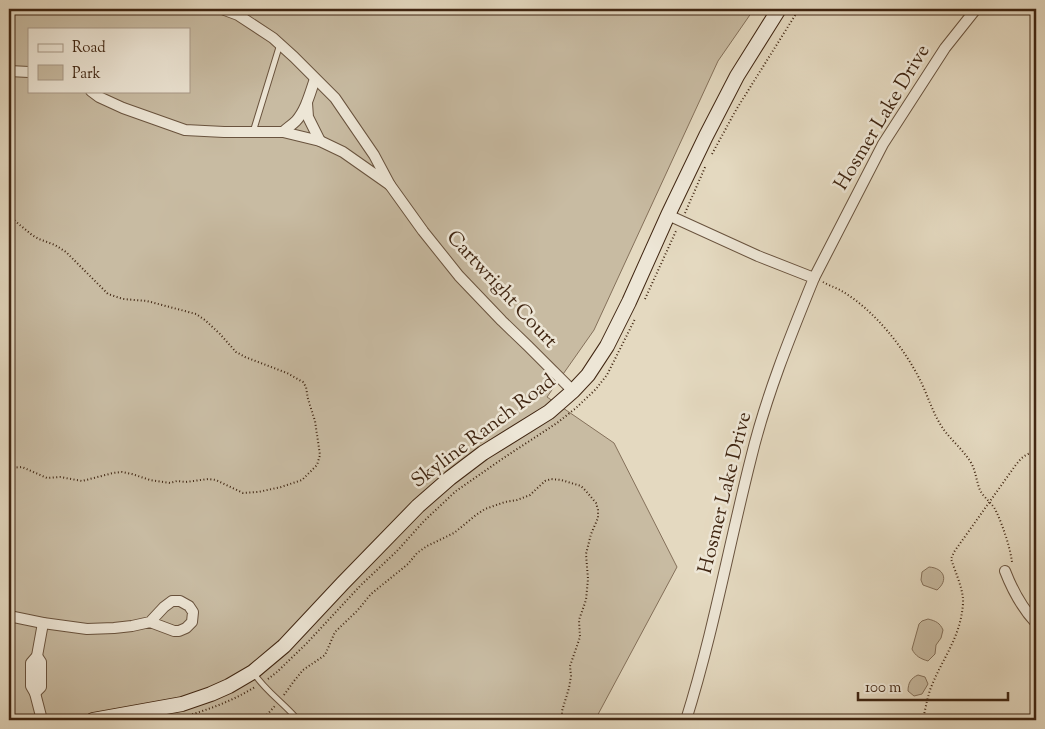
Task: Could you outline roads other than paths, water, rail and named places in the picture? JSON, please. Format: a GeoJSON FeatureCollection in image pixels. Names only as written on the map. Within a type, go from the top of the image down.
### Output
{"type":"FeatureCollection","features":[{"type":"Feature","properties":{"kind":"street","name":"Cartwright Court"},"geometry":{"type":"LineString","coordinates":[[222,9],[256,26],[273,38],[335,98],[374,155],[390,185],[459,276],[573,392]]}},
{"type":"Feature","properties":{"kind":"street","name":"Skyline Ranch Road"},"geometry":{"type":"LineString","coordinates":[[93,720],[182,704],[229,686],[253,672],[284,646],[418,506],[450,478],[483,453],[549,412],[573,392],[588,375],[607,346],[706,136],[737,76],[779,9]]}},
{"type":"Feature","properties":{"kind":"street","name":"Hosmer Lake Drive"},"geometry":{"type":"LineString","coordinates":[[686,720],[714,614],[754,447],[776,374],[814,278],[883,144],[945,48],[976,9]]}},
{"type":"Feature","properties":{"kind":"street"},"geometry":{"type":"LineString","coordinates":[[9,71],[28,72]]}},
{"type":"Feature","properties":{"kind":"street"},"geometry":{"type":"LineString","coordinates":[[283,132],[297,120],[307,103],[315,79]]}},
{"type":"Feature","properties":{"kind":"street","name":"Cartwright Court"},"geometry":{"type":"LineString","coordinates":[[92,92],[99,98],[123,108],[185,130],[283,132],[320,141],[343,152],[390,185]]}},
{"type":"Feature","properties":{"kind":"street"},"geometry":{"type":"LineString","coordinates":[[307,103],[308,117],[320,141]]}},
{"type":"Feature","properties":{"kind":"street"},"geometry":{"type":"LineString","coordinates":[[668,215],[758,256],[814,278]]}},
{"type":"Feature","properties":{"kind":"street"},"geometry":{"type":"LineString","coordinates":[[1004,571],[1030,617],[1036,623]]}},
{"type":"Feature","properties":{"kind":"street"},"geometry":{"type":"LineString","coordinates":[[9,616],[87,629],[114,628],[150,622]]}},
{"type":"Feature","properties":{"kind":"street"},"geometry":{"type":"LineString","coordinates":[[42,720],[35,693],[41,687],[41,662],[37,656],[43,623]]}},
{"type":"Feature","properties":{"kind":"lane"},"geometry":{"type":"LineString","coordinates":[[253,132],[280,44]]}},
{"type":"Feature","properties":{"kind":"lane"},"geometry":{"type":"LineString","coordinates":[[253,672],[261,684],[289,709],[298,720]]}}]}
